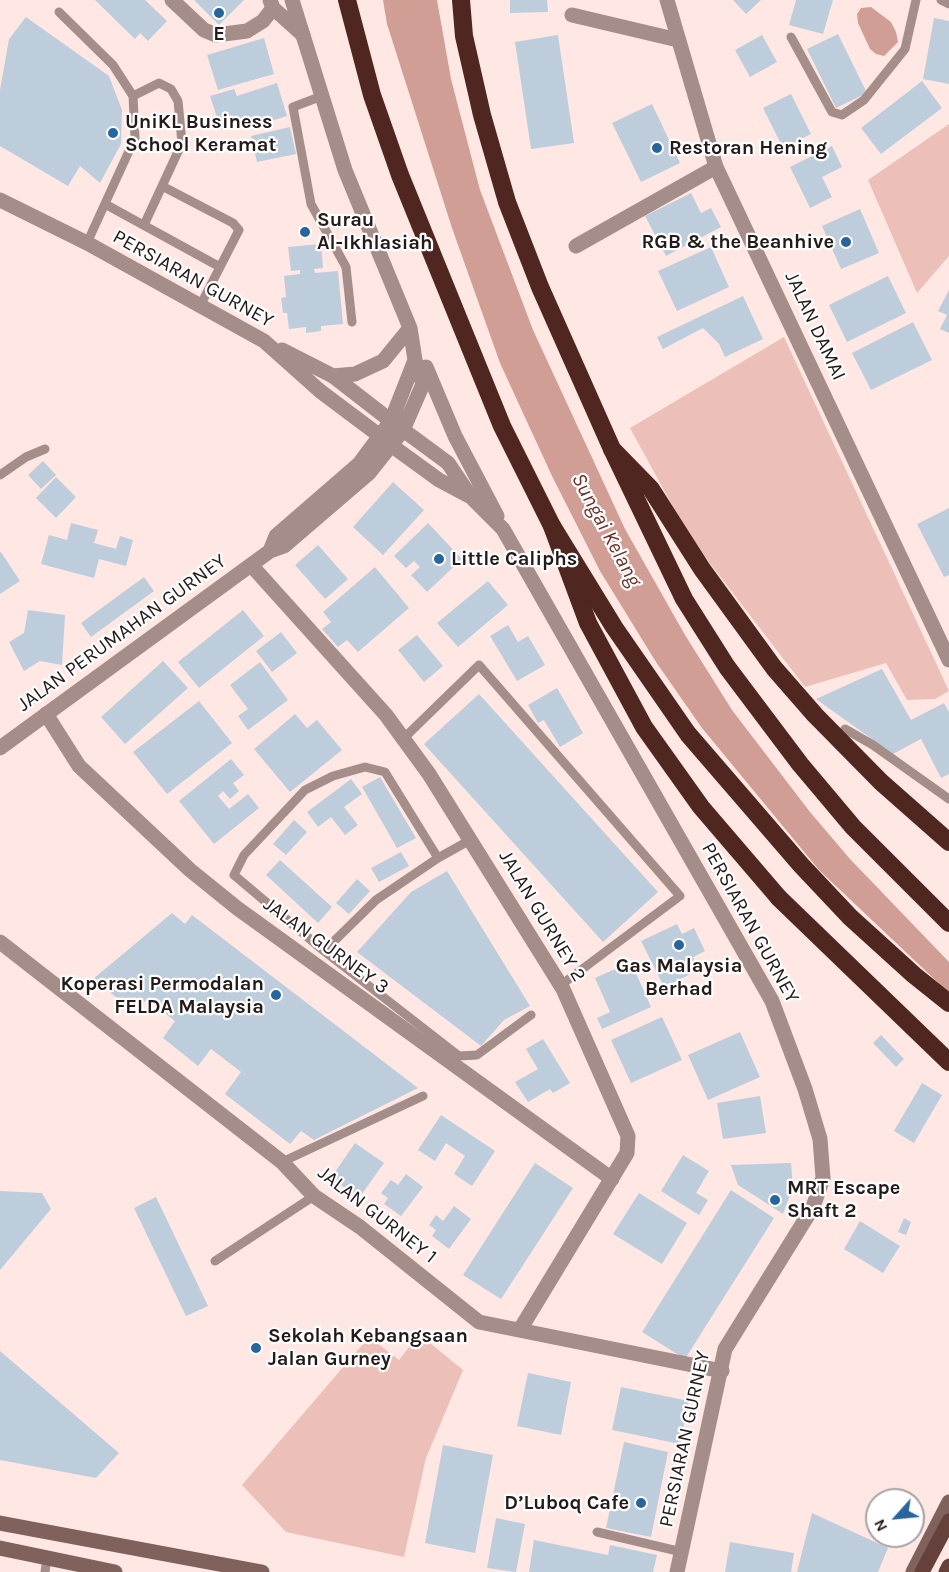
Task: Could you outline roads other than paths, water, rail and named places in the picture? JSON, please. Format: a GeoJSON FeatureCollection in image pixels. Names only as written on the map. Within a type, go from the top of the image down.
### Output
{"type":"FeatureCollection","features":[{"type":"Feature","properties":{"kind":"highway"},"geometry":{"type":"LineString","coordinates":[[347,0],[372,95],[400,175],[502,426],[552,526],[614,627],[688,734],[801,865],[850,917],[914,975],[949,1003]]}},
{"type":"Feature","properties":{"kind":"highway"},"geometry":{"type":"LineString","coordinates":[[460,0],[464,36],[482,114],[507,202],[540,287],[612,449],[684,599],[727,667],[800,764],[853,827],[949,923]]}},
{"type":"Feature","properties":{"kind":"highway"},"geometry":{"type":"LineString","coordinates":[[612,449],[651,489],[702,569],[781,676],[815,715],[881,782],[949,842]]}},
{"type":"Feature","properties":{"kind":"highway"},"geometry":{"type":"LineString","coordinates":[[552,526],[588,623],[644,728],[701,807],[779,898],[949,1062]]}},
{"type":"Feature","properties":{"kind":"main road"},"geometry":{"type":"LineString","coordinates":[[914,1572],[949,1502]]}},
{"type":"Feature","properties":{"kind":"main road"},"geometry":{"type":"LineString","coordinates":[[922,1572],[949,1521]]}},
{"type":"Feature","properties":{"kind":"main road"},"geometry":{"type":"LineString","coordinates":[[0,1522],[262,1572]]}},
{"type":"Feature","properties":{"kind":"main road"},"geometry":{"type":"LineString","coordinates":[[0,1548],[46,1565],[115,1572]]}},
{"type":"Feature","properties":{"kind":"main road"},"geometry":{"type":"LineString","coordinates":[[946,1572],[949,1566]]}},
{"type":"Feature","properties":{"kind":"street"},"geometry":{"type":"LineString","coordinates":[[172,0],[204,30],[216,35],[247,31],[262,21],[271,4],[303,35]]}},
{"type":"Feature","properties":{"kind":"street"},"geometry":{"type":"LineString","coordinates":[[292,0],[345,170],[455,436],[503,529]]}},
{"type":"Feature","properties":{"kind":"street","name":"JALAN DAMAI"},"geometry":{"type":"LineString","coordinates":[[667,0],[716,167],[949,660]]}},
{"type":"Feature","properties":{"kind":"street"},"geometry":{"type":"LineString","coordinates":[[572,15],[678,40]]}},
{"type":"Feature","properties":{"kind":"street"},"geometry":{"type":"LineString","coordinates":[[576,246],[716,167]]}},
{"type":"Feature","properties":{"kind":"street","name":"PERSIARAN GURNEY"},"geometry":{"type":"LineString","coordinates":[[0,200],[87,243],[264,341],[320,391],[385,441],[438,480],[471,497],[503,529],[772,1001],[814,1119],[823,1178],[813,1207],[725,1349],[677,1572]]}},
{"type":"Feature","properties":{"kind":"street"},"geometry":{"type":"LineString","coordinates":[[333,376],[355,374],[383,361],[410,328]]}},
{"type":"Feature","properties":{"kind":"street","name":"JALAN PERUMAHAN GURNEY"},"geometry":{"type":"LineString","coordinates":[[0,748],[270,551],[284,546],[369,473],[385,441],[423,384],[415,360],[410,328]]}},
{"type":"Feature","properties":{"kind":"street"},"geometry":{"type":"LineString","coordinates":[[264,341],[333,376],[448,464],[471,497]]}},
{"type":"Feature","properties":{"kind":"street","name":"JALAN GURNEY 2"},"geometry":{"type":"LineString","coordinates":[[251,565],[405,738],[472,839],[561,985],[628,1136],[627,1153],[521,1328]]}},
{"type":"Feature","properties":{"kind":"street","name":"JALAN GURNEY 3"},"geometry":{"type":"LineString","coordinates":[[46,714],[79,766],[190,870],[237,908],[612,1179]]}},
{"type":"Feature","properties":{"kind":"street","name":"JALAN GURNEY 1"},"geometry":{"type":"LineString","coordinates":[[0,942],[282,1162],[314,1196],[360,1227],[479,1322],[521,1328],[722,1371]]}},
{"type":"Feature","properties":{"kind":"lane"},"geometry":{"type":"LineString","coordinates":[[791,38],[832,112],[842,115],[864,100],[905,49],[916,0]]}},
{"type":"Feature","properties":{"kind":"lane"},"geometry":{"type":"LineString","coordinates":[[941,0],[949,4]]}},
{"type":"Feature","properties":{"kind":"lane"},"geometry":{"type":"LineString","coordinates":[[59,12],[113,65],[133,96],[135,138],[87,243]]}},
{"type":"Feature","properties":{"kind":"lane"},"geometry":{"type":"LineString","coordinates":[[133,96],[159,83],[171,89],[178,101],[182,143],[144,225]]}},
{"type":"Feature","properties":{"kind":"lane"},"geometry":{"type":"LineString","coordinates":[[322,96],[293,107],[310,204],[346,267],[352,322]]}},
{"type":"Feature","properties":{"kind":"lane"},"geometry":{"type":"LineString","coordinates":[[162,186],[233,223],[239,230],[200,306]]}},
{"type":"Feature","properties":{"kind":"lane"},"geometry":{"type":"LineString","coordinates":[[105,204],[220,267]]}},
{"type":"Feature","properties":{"kind":"lane"},"geometry":{"type":"LineString","coordinates":[[0,475],[26,457],[45,449]]}},
{"type":"Feature","properties":{"kind":"lane"},"geometry":{"type":"LineString","coordinates":[[405,738],[479,665],[680,896],[561,985]]}},
{"type":"Feature","properties":{"kind":"lane"},"geometry":{"type":"LineString","coordinates":[[845,729],[873,745],[949,799]]}},
{"type":"Feature","properties":{"kind":"lane"},"geometry":{"type":"LineString","coordinates":[[438,858],[385,772],[365,767],[333,776],[304,790],[244,855],[234,875],[324,951],[459,1056],[477,1055],[531,1015]]}},
{"type":"Feature","properties":{"kind":"lane"},"geometry":{"type":"LineString","coordinates":[[324,951],[376,900],[438,858],[472,839]]}},
{"type":"Feature","properties":{"kind":"lane"},"geometry":{"type":"LineString","coordinates":[[282,1162],[423,1096]]}},
{"type":"Feature","properties":{"kind":"lane"},"geometry":{"type":"LineString","coordinates":[[215,1261],[314,1196]]}},
{"type":"Feature","properties":{"kind":"lane"},"geometry":{"type":"LineString","coordinates":[[597,1532],[682,1552]]}},
{"type":"Feature","properties":{"kind":"water","name":"Sungai Kelang"},"geometry":{"type":"Polygon","coordinates":[[[383,0],[437,0],[451,79],[480,190],[533,330],[625,529],[685,635],[732,710],[810,812],[850,859],[949,962],[949,993],[819,870],[702,728],[656,662],[600,571],[552,476],[500,363],[452,228],[387,24],[383,0]]]}},
{"type":"Feature","properties":{"kind":"water"},"geometry":{"type":"Polygon","coordinates":[[[871,7],[891,22],[896,32],[898,42],[884,56],[870,49],[858,23],[857,14],[861,8],[871,7]]]}},
{"type":"Feature","properties":{"kind":"place","name":"E"},"geometry":{"type":"Point","coordinates":[219,13]}},
{"type":"Feature","properties":{"kind":"place","name":"UniKL Business School Keramat"},"geometry":{"type":"Point","coordinates":[113,133]}},
{"type":"Feature","properties":{"kind":"place","name":"Restoran Hening"},"geometry":{"type":"Point","coordinates":[657,148]}},
{"type":"Feature","properties":{"kind":"place","name":"Surau Al-Ikhlasiah"},"geometry":{"type":"Point","coordinates":[305,232]}},
{"type":"Feature","properties":{"kind":"place","name":"RGB & the Beanhive"},"geometry":{"type":"Point","coordinates":[846,242]}},
{"type":"Feature","properties":{"kind":"place","name":"Little Caliphs"},"geometry":{"type":"Point","coordinates":[439,559]}},
{"type":"Feature","properties":{"kind":"place","name":"Gas Malaysia Berhad"},"geometry":{"type":"Point","coordinates":[679,945]}},
{"type":"Feature","properties":{"kind":"place","name":"Koperasi Permodalan FELDA Malaysia"},"geometry":{"type":"Point","coordinates":[276,995]}},
{"type":"Feature","properties":{"kind":"place","name":"MRT Escape Shaft 2"},"geometry":{"type":"Point","coordinates":[775,1200]}},
{"type":"Feature","properties":{"kind":"place","name":"Sekolah Kebangsaan Jalan Gurney"},"geometry":{"type":"Point","coordinates":[256,1348]}},
{"type":"Feature","properties":{"kind":"place","name":"D’Luboq Cafe"},"geometry":{"type":"Point","coordinates":[641,1503]}}]}
